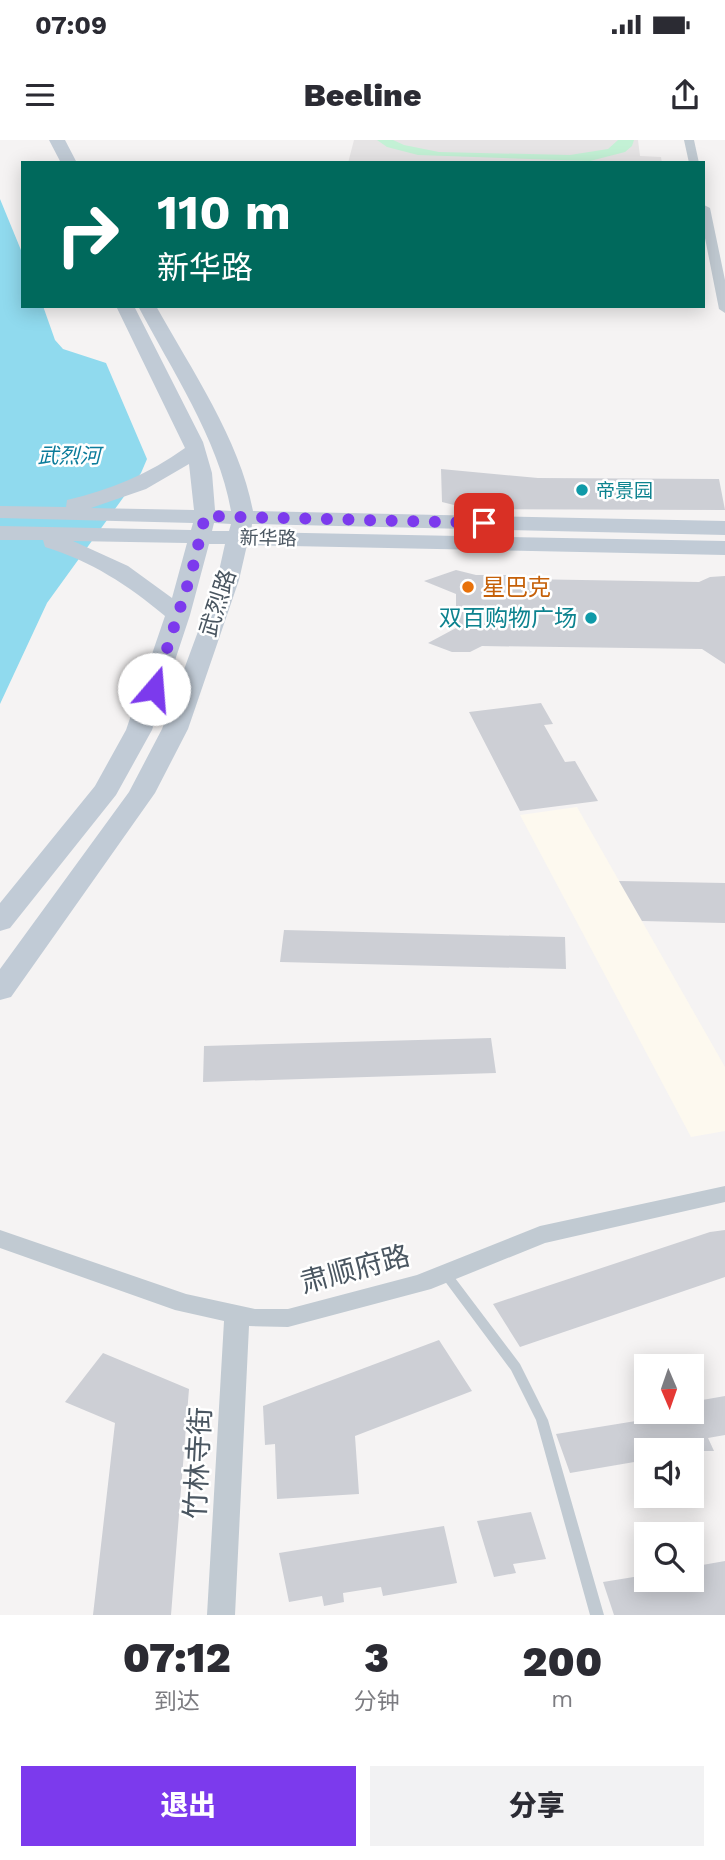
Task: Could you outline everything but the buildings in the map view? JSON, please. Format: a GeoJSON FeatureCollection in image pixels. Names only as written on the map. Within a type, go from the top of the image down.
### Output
{"type":"FeatureCollection","features":[{"type":"Feature","properties":{"kind":"main road"},"geometry":{"type":"LineString","coordinates":[[57,140],[68,161]]}},
{"type":"Feature","properties":{"kind":"main road","name":"武烈路"},"geometry":{"type":"LineString","coordinates":[[0,922],[107,789],[139,730],[178,615],[203,527],[202,473],[195,450],[126,308]]}},
{"type":"Feature","properties":{"kind":"main road","name":"武烈路"},"geometry":{"type":"LineString","coordinates":[[0,990],[142,793],[175,729],[228,580],[240,527],[239,494],[219,440],[148,308]]}},
{"type":"Feature","properties":{"kind":"main road"},"geometry":{"type":"LineString","coordinates":[[16,526],[138,486],[172,468],[195,450]]}},
{"type":"Feature","properties":{"kind":"main road"},"geometry":{"type":"LineString","coordinates":[[0,512],[16,526],[114,565],[178,615]]}},
{"type":"Feature","properties":{"kind":"main road","name":"新华路"},"geometry":{"type":"LineString","coordinates":[[16,526],[725,528]]}},
{"type":"Feature","properties":{"kind":"main road","name":"新华路"},"geometry":{"type":"LineString","coordinates":[[240,527],[725,548]]}},
{"type":"Feature","properties":{"kind":"street"},"geometry":{"type":"LineString","coordinates":[[689,140],[694,161]]}},
{"type":"Feature","properties":{"kind":"street"},"geometry":{"type":"LineString","coordinates":[[705,212],[721,273],[725,309]]}},
{"type":"Feature","properties":{"kind":"street","name":"肃顺府路"},"geometry":{"type":"LineString","coordinates":[[0,1239],[184,1303],[256,1318],[288,1318],[346,1305],[445,1273],[540,1235],[725,1194]]}},
{"type":"Feature","properties":{"kind":"street","name":"竹林寺街"},"geometry":{"type":"LineString","coordinates":[[221,1615],[237,1314]]}},
{"type":"Feature","properties":{"kind":"lane"},"geometry":{"type":"LineString","coordinates":[[445,1273],[516,1367],[542,1420],[597,1615]]}},
{"type":"Feature","properties":{"kind":"shaded area"},"geometry":{"type":"Polygon","coordinates":[[[354,140],[638,140],[640,156],[661,157],[662,161],[349,161],[354,140]]]}},
{"type":"Feature","properties":{"kind":"shaded area"},"geometry":{"type":"Polygon","coordinates":[[[577,807],[725,1067],[725,1131],[691,1137],[520,815],[577,807]]]}},
{"type":"Feature","properties":{"kind":"green space"},"geometry":{"type":"Polygon","coordinates":[[[377,140],[393,140],[439,152],[570,155],[608,149],[618,140],[634,140],[625,152],[590,161],[418,155],[387,147],[377,140]]]}},
{"type":"Feature","properties":{"kind":"water","name":"武烈河"},"geometry":{"type":"Polygon","coordinates":[[[0,199],[21,250],[21,308],[44,308],[55,340],[63,349],[106,363],[147,459],[141,473],[47,603],[0,704],[0,199]]]}},
{"type":"Feature","properties":{"kind":"place","name":"帝景园"},"geometry":{"type":"Point","coordinates":[582,490]}},
{"type":"Feature","properties":{"kind":"place","name":"星巴克"},"geometry":{"type":"Point","coordinates":[468,587]}},
{"type":"Feature","properties":{"kind":"place","name":"双百购物广场"},"geometry":{"type":"Point","coordinates":[591,618]}},
{"type":"Feature","properties":{"kind":"route"},"geometry":{"type":"LineString","coordinates":[[154,689],[192,571],[205,516],[484,523]]}}]}
